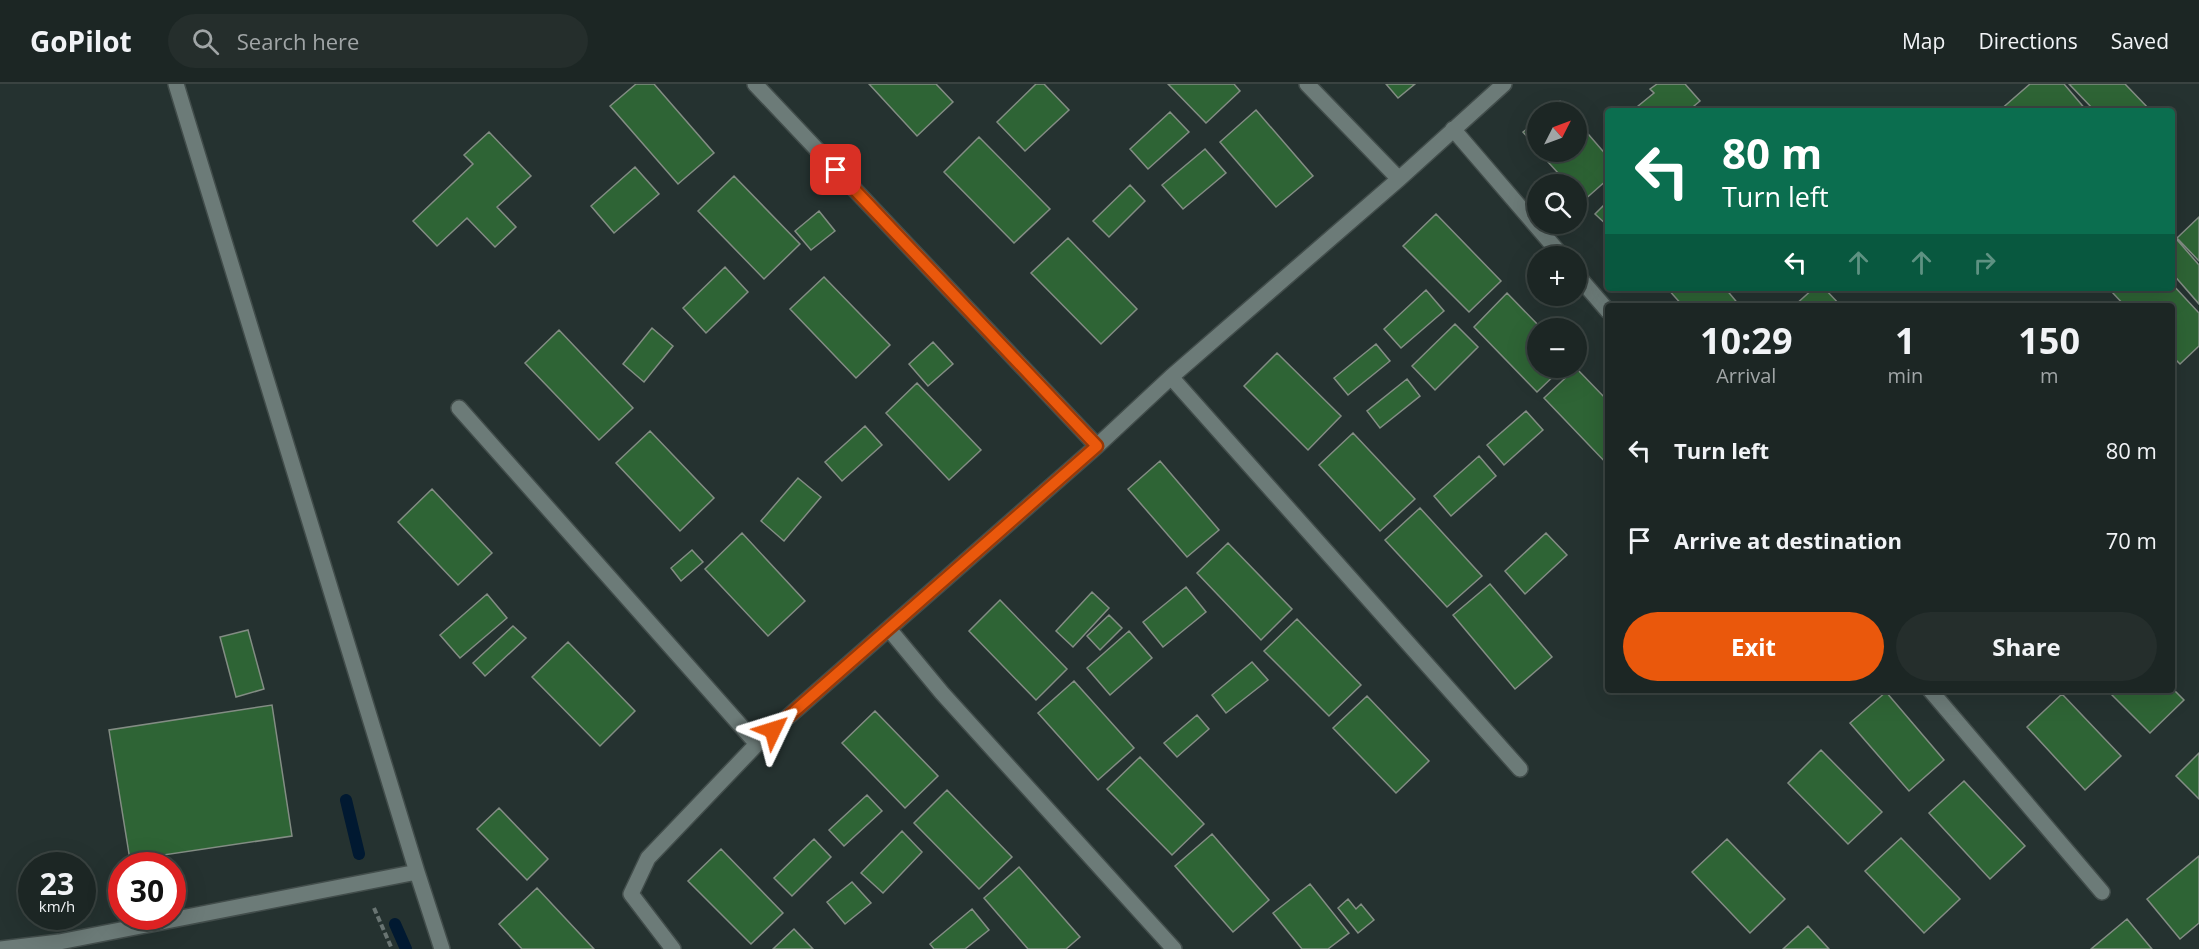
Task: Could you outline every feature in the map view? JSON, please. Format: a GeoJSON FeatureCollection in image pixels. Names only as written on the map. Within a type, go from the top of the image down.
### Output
{"type":"FeatureCollection","features":[{"type":"Feature","properties":{"kind":"street"},"geometry":{"type":"LineString","coordinates":[[176,84],[442,949]]}},
{"type":"Feature","properties":{"kind":"street"},"geometry":{"type":"LineString","coordinates":[[755,84],[1097,446]]}},
{"type":"Feature","properties":{"kind":"street"},"geometry":{"type":"LineString","coordinates":[[1307,84],[1399,179]]}},
{"type":"Feature","properties":{"kind":"street"},"geometry":{"type":"LineString","coordinates":[[673,949],[631,894],[648,858],[757,744],[1504,84]]}},
{"type":"Feature","properties":{"kind":"street"},"geometry":{"type":"LineString","coordinates":[[1453,129],[1553,246]]}},
{"type":"Feature","properties":{"kind":"street"},"geometry":{"type":"LineString","coordinates":[[1587,287],[1605,308]]}},
{"type":"Feature","properties":{"kind":"street"},"geometry":{"type":"LineString","coordinates":[[1171,377],[1520,769]]}},
{"type":"Feature","properties":{"kind":"street"},"geometry":{"type":"LineString","coordinates":[[459,408],[757,744]]}},
{"type":"Feature","properties":{"kind":"street"},"geometry":{"type":"LineString","coordinates":[[889,629],[942,693],[1174,949]]}},
{"type":"Feature","properties":{"kind":"street"},"geometry":{"type":"LineString","coordinates":[[1933,693],[2102,892]]}},
{"type":"Feature","properties":{"kind":"street"},"geometry":{"type":"LineString","coordinates":[[0,949],[59,945],[417,872]]}},
{"type":"Feature","properties":{"kind":"path"},"geometry":{"type":"LineString","coordinates":[[363,883],[392,949]]}},
{"type":"Feature","properties":{"kind":"building"},"geometry":{"type":"Polygon","coordinates":[[[636,84],[654,84],[714,153],[678,184],[610,106],[636,84]]]}},
{"type":"Feature","properties":{"kind":"building"},"geometry":{"type":"Polygon","coordinates":[[[869,84],[936,84],[953,102],[917,136],[869,84]]]}},
{"type":"Feature","properties":{"kind":"building"},"geometry":{"type":"Polygon","coordinates":[[[1036,84],[1044,84],[1069,110],[1025,151],[997,122],[1036,84]]]}},
{"type":"Feature","properties":{"kind":"building"},"geometry":{"type":"Polygon","coordinates":[[[1168,84],[1234,84],[1240,91],[1206,123],[1168,84]]]}},
{"type":"Feature","properties":{"kind":"building"},"geometry":{"type":"Polygon","coordinates":[[[1386,84],[1415,84],[1398,98],[1386,84]]]}},
{"type":"Feature","properties":{"kind":"building"},"geometry":{"type":"Polygon","coordinates":[[[1657,84],[1685,84],[1700,101],[1692,108],[1636,108],[1654,93],[1650,89],[1657,84]]]}},
{"type":"Feature","properties":{"kind":"building"},"geometry":{"type":"Polygon","coordinates":[[[2030,84],[2064,84],[2084,108],[2002,108],[2030,84]]]}},
{"type":"Feature","properties":{"kind":"building"},"geometry":{"type":"Polygon","coordinates":[[[2069,84],[2125,84],[2148,108],[2092,108],[2069,84]]]}},
{"type":"Feature","properties":{"kind":"building"},"geometry":{"type":"Polygon","coordinates":[[[1256,110],[1313,176],[1276,207],[1220,142],[1256,110]]]}},
{"type":"Feature","properties":{"kind":"building"},"geometry":{"type":"Polygon","coordinates":[[[1170,112],[1189,132],[1148,169],[1130,149],[1170,112]]]}},
{"type":"Feature","properties":{"kind":"building"},"geometry":{"type":"Polygon","coordinates":[[[489,132],[531,176],[497,207],[516,227],[495,247],[467,218],[437,246],[413,221],[473,164],[464,155],[489,132]]]}},
{"type":"Feature","properties":{"kind":"building"},"geometry":{"type":"Polygon","coordinates":[[[1587,133],[1605,154],[1605,182],[1587,198],[1587,174],[1559,174],[1548,162],[1587,162],[1587,133]]]}},
{"type":"Feature","properties":{"kind":"building"},"geometry":{"type":"Polygon","coordinates":[[[979,137],[1050,209],[1014,243],[944,172],[979,137]]]}},
{"type":"Feature","properties":{"kind":"building"},"geometry":{"type":"Polygon","coordinates":[[[1205,149],[1226,173],[1183,209],[1162,185],[1205,149]]]}},
{"type":"Feature","properties":{"kind":"building"},"geometry":{"type":"Polygon","coordinates":[[[635,167],[659,194],[614,233],[591,206],[635,167]]]}},
{"type":"Feature","properties":{"kind":"building"},"geometry":{"type":"Polygon","coordinates":[[[734,176],[800,244],[764,279],[698,211],[734,176]]]}},
{"type":"Feature","properties":{"kind":"building"},"geometry":{"type":"Polygon","coordinates":[[[1130,185],[1145,201],[1109,237],[1093,221],[1130,185]]]}},
{"type":"Feature","properties":{"kind":"building"},"geometry":{"type":"Polygon","coordinates":[[[1605,204],[1605,223],[1595,214],[1605,204]]]}},
{"type":"Feature","properties":{"kind":"building"},"geometry":{"type":"Polygon","coordinates":[[[819,211],[835,231],[811,250],[795,231],[819,211]]]}},
{"type":"Feature","properties":{"kind":"building"},"geometry":{"type":"Polygon","coordinates":[[[1436,214],[1501,281],[1469,312],[1403,246],[1436,214]]]}},
{"type":"Feature","properties":{"kind":"building"},"geometry":{"type":"Polygon","coordinates":[[[2199,217],[2199,261],[2177,238],[2199,217]]]}},
{"type":"Feature","properties":{"kind":"building"},"geometry":{"type":"Polygon","coordinates":[[[2175,237],[2199,265],[2199,304],[2175,276],[2175,237]]]}},
{"type":"Feature","properties":{"kind":"building"},"geometry":{"type":"Polygon","coordinates":[[[1068,238],[1137,309],[1101,344],[1031,273],[1068,238]]]}},
{"type":"Feature","properties":{"kind":"building"},"geometry":{"type":"Polygon","coordinates":[[[725,267],[748,292],[706,333],[683,308],[725,267]]]}},
{"type":"Feature","properties":{"kind":"building"},"geometry":{"type":"Polygon","coordinates":[[[824,277],[890,345],[856,378],[790,309],[824,277]]]}},
{"type":"Feature","properties":{"kind":"building"},"geometry":{"type":"Polygon","coordinates":[[[2175,287],[2199,313],[2199,346],[2180,364],[2175,359],[2175,303],[2122,303],[2112,292],[2175,291],[2175,287]]]}},
{"type":"Feature","properties":{"kind":"building"},"geometry":{"type":"Polygon","coordinates":[[[1426,290],[1444,311],[1401,348],[1384,329],[1426,290]]]}},
{"type":"Feature","properties":{"kind":"building"},"geometry":{"type":"Polygon","coordinates":[[[1670,291],[1728,291],[1738,303],[1680,303],[1670,291]]]}},
{"type":"Feature","properties":{"kind":"building"},"geometry":{"type":"Polygon","coordinates":[[[1811,291],[1827,291],[1838,303],[1797,303],[1811,291]]]}},
{"type":"Feature","properties":{"kind":"building"},"geometry":{"type":"Polygon","coordinates":[[[1507,293],[1531,318],[1527,318],[1527,378],[1552,378],[1537,392],[1474,327],[1507,293]]]}},
{"type":"Feature","properties":{"kind":"building"},"geometry":{"type":"Polygon","coordinates":[[[1455,324],[1478,347],[1435,390],[1412,366],[1455,324]]]}},
{"type":"Feature","properties":{"kind":"building"},"geometry":{"type":"Polygon","coordinates":[[[652,328],[673,346],[644,382],[623,364],[652,328]]]}},
{"type":"Feature","properties":{"kind":"building"},"geometry":{"type":"Polygon","coordinates":[[[559,330],[633,408],[599,440],[525,363],[559,330]]]}},
{"type":"Feature","properties":{"kind":"building"},"geometry":{"type":"Polygon","coordinates":[[[933,342],[953,364],[928,386],[909,364],[933,342]]]}},
{"type":"Feature","properties":{"kind":"building"},"geometry":{"type":"Polygon","coordinates":[[[1376,344],[1390,361],[1348,395],[1334,378],[1376,344]]]}},
{"type":"Feature","properties":{"kind":"building"},"geometry":{"type":"Polygon","coordinates":[[[1277,353],[1341,416],[1308,450],[1244,386],[1277,353]]]}},
{"type":"Feature","properties":{"kind":"building"},"geometry":{"type":"Polygon","coordinates":[[[1565,378],[1586,378],[1605,398],[1605,462],[1544,398],[1565,378]]]}},
{"type":"Feature","properties":{"kind":"building"},"geometry":{"type":"Polygon","coordinates":[[[1407,379],[1420,396],[1380,428],[1367,411],[1407,379]]]}},
{"type":"Feature","properties":{"kind":"building"},"geometry":{"type":"Polygon","coordinates":[[[917,383],[981,450],[949,480],[886,413],[917,383]]]}},
{"type":"Feature","properties":{"kind":"building"},"geometry":{"type":"Polygon","coordinates":[[[1526,411],[1543,430],[1504,465],[1487,445],[1526,411]]]}},
{"type":"Feature","properties":{"kind":"building"},"geometry":{"type":"Polygon","coordinates":[[[865,426],[882,445],[842,481],[825,462],[865,426]]]}},
{"type":"Feature","properties":{"kind":"building"},"geometry":{"type":"Polygon","coordinates":[[[650,431],[714,498],[680,531],[616,463],[650,431]]]}},
{"type":"Feature","properties":{"kind":"building"},"geometry":{"type":"Polygon","coordinates":[[[1353,433],[1415,499],[1380,531],[1319,465],[1353,433]]]}},
{"type":"Feature","properties":{"kind":"building"},"geometry":{"type":"Polygon","coordinates":[[[1479,456],[1496,476],[1451,516],[1434,496],[1479,456]]]}},
{"type":"Feature","properties":{"kind":"building"},"geometry":{"type":"Polygon","coordinates":[[[1160,461],[1219,530],[1187,557],[1128,489],[1160,461]]]}},
{"type":"Feature","properties":{"kind":"building"},"geometry":{"type":"Polygon","coordinates":[[[798,478],[821,497],[784,541],[761,521],[798,478]]]}},
{"type":"Feature","properties":{"kind":"building"},"geometry":{"type":"Polygon","coordinates":[[[432,489],[492,553],[458,585],[398,522],[432,489]]]}},
{"type":"Feature","properties":{"kind":"building"},"geometry":{"type":"Polygon","coordinates":[[[1420,508],[1482,576],[1447,607],[1385,540],[1420,508]]]}},
{"type":"Feature","properties":{"kind":"building"},"geometry":{"type":"Polygon","coordinates":[[[742,533],[805,601],[768,636],[705,569],[742,533]]]}},
{"type":"Feature","properties":{"kind":"building"},"geometry":{"type":"Polygon","coordinates":[[[1546,533],[1567,555],[1525,594],[1505,571],[1546,533]]]}},
{"type":"Feature","properties":{"kind":"building"},"geometry":{"type":"Polygon","coordinates":[[[1228,543],[1292,609],[1261,640],[1197,573],[1228,543]]]}},
{"type":"Feature","properties":{"kind":"building"},"geometry":{"type":"Polygon","coordinates":[[[692,550],[703,562],[681,581],[671,568],[692,550]]]}},
{"type":"Feature","properties":{"kind":"building"},"geometry":{"type":"Polygon","coordinates":[[[1490,584],[1552,657],[1515,689],[1453,615],[1490,584]]]}},
{"type":"Feature","properties":{"kind":"building"},"geometry":{"type":"Polygon","coordinates":[[[1186,587],[1206,612],[1163,647],[1143,622],[1186,587]]]}},
{"type":"Feature","properties":{"kind":"building"},"geometry":{"type":"Polygon","coordinates":[[[1092,592],[1109,608],[1073,647],[1056,631],[1092,592]]]}},
{"type":"Feature","properties":{"kind":"building"},"geometry":{"type":"Polygon","coordinates":[[[487,594],[507,618],[460,658],[440,635],[487,594]]]}},
{"type":"Feature","properties":{"kind":"building"},"geometry":{"type":"Polygon","coordinates":[[[1000,600],[1067,669],[1036,700],[969,631],[1000,600]]]}},
{"type":"Feature","properties":{"kind":"building"},"geometry":{"type":"Polygon","coordinates":[[[1109,615],[1122,628],[1100,650],[1087,636],[1109,615]]]}},
{"type":"Feature","properties":{"kind":"building"},"geometry":{"type":"Polygon","coordinates":[[[1297,619],[1361,685],[1329,716],[1264,651],[1297,619]]]}},
{"type":"Feature","properties":{"kind":"building"},"geometry":{"type":"Polygon","coordinates":[[[513,626],[526,638],[485,676],[473,663],[513,626]]]}},
{"type":"Feature","properties":{"kind":"building"},"geometry":{"type":"Polygon","coordinates":[[[248,630],[264,689],[236,697],[220,637],[248,630]]]}},
{"type":"Feature","properties":{"kind":"building"},"geometry":{"type":"Polygon","coordinates":[[[1129,631],[1152,658],[1110,695],[1087,668],[1129,631]]]}},
{"type":"Feature","properties":{"kind":"building"},"geometry":{"type":"Polygon","coordinates":[[[568,642],[635,711],[600,746],[532,677],[568,642]]]}},
{"type":"Feature","properties":{"kind":"building"},"geometry":{"type":"Polygon","coordinates":[[[1252,662],[1268,680],[1226,713],[1212,695],[1252,662]]]}},
{"type":"Feature","properties":{"kind":"building"},"geometry":{"type":"Polygon","coordinates":[[[1074,681],[1134,748],[1098,780],[1038,713],[1074,681]]]}},
{"type":"Feature","properties":{"kind":"building"},"geometry":{"type":"Polygon","coordinates":[[[2175,691],[2184,700],[2150,733],[2110,693],[2175,693],[2175,691]]]}},
{"type":"Feature","properties":{"kind":"building"},"geometry":{"type":"Polygon","coordinates":[[[1887,693],[1944,760],[1909,791],[1850,723],[1887,693]]]}},
{"type":"Feature","properties":{"kind":"building"},"geometry":{"type":"Polygon","coordinates":[[[2062,694],[2121,756],[2085,790],[2027,727],[2062,694]]]}},
{"type":"Feature","properties":{"kind":"building"},"geometry":{"type":"Polygon","coordinates":[[[1367,696],[1429,761],[1396,793],[1333,728],[1367,696]]]}},
{"type":"Feature","properties":{"kind":"building"},"geometry":{"type":"Polygon","coordinates":[[[272,705],[292,836],[184,852],[129,852],[109,730],[272,705]]]}},
{"type":"Feature","properties":{"kind":"building"},"geometry":{"type":"Polygon","coordinates":[[[875,711],[938,776],[905,808],[842,743],[875,711]]]}},
{"type":"Feature","properties":{"kind":"building"},"geometry":{"type":"Polygon","coordinates":[[[1197,715],[1209,729],[1177,757],[1164,743],[1197,715]]]}},
{"type":"Feature","properties":{"kind":"building"},"geometry":{"type":"Polygon","coordinates":[[[1821,750],[1882,812],[1848,844],[1788,783],[1821,750]]]}},
{"type":"Feature","properties":{"kind":"building"},"geometry":{"type":"Polygon","coordinates":[[[2199,753],[2199,799],[2176,776],[2199,753]]]}},
{"type":"Feature","properties":{"kind":"building"},"geometry":{"type":"Polygon","coordinates":[[[1140,757],[1204,824],[1172,855],[1107,789],[1140,757]]]}},
{"type":"Feature","properties":{"kind":"building"},"geometry":{"type":"Polygon","coordinates":[[[1964,781],[2025,846],[1990,879],[1929,813],[1964,781]]]}},
{"type":"Feature","properties":{"kind":"building"},"geometry":{"type":"Polygon","coordinates":[[[947,790],[1012,857],[979,889],[914,823],[947,790]]]}},
{"type":"Feature","properties":{"kind":"building"},"geometry":{"type":"Polygon","coordinates":[[[867,795],[882,811],[844,846],[829,830],[867,795]]]}},
{"type":"Feature","properties":{"kind":"building"},"geometry":{"type":"Polygon","coordinates":[[[499,808],[548,859],[527,880],[477,829],[499,808]]]}},
{"type":"Feature","properties":{"kind":"building"},"geometry":{"type":"Polygon","coordinates":[[[902,831],[922,852],[883,893],[861,873],[902,831]]]}},
{"type":"Feature","properties":{"kind":"building"},"geometry":{"type":"Polygon","coordinates":[[[1212,834],[1269,900],[1233,932],[1175,866],[1212,834]]]}},
{"type":"Feature","properties":{"kind":"building"},"geometry":{"type":"Polygon","coordinates":[[[1901,838],[1960,899],[1924,933],[1865,871],[1901,838]]]}},
{"type":"Feature","properties":{"kind":"building"},"geometry":{"type":"Polygon","coordinates":[[[814,839],[831,857],[792,896],[774,878],[814,839]]]}},
{"type":"Feature","properties":{"kind":"building"},"geometry":{"type":"Polygon","coordinates":[[[1727,839],[1785,899],[1750,933],[1692,872],[1727,839]]]}},
{"type":"Feature","properties":{"kind":"building"},"geometry":{"type":"Polygon","coordinates":[[[721,849],[783,913],[751,944],[688,881],[721,849]]]}},
{"type":"Feature","properties":{"kind":"building"},"geometry":{"type":"Polygon","coordinates":[[[2199,856],[2199,923],[2180,939],[2147,899],[2199,856]]]}},
{"type":"Feature","properties":{"kind":"building"},"geometry":{"type":"Polygon","coordinates":[[[1019,867],[1080,937],[1066,949],[1028,949],[984,898],[1019,867]]]}},
{"type":"Feature","properties":{"kind":"building"},"geometry":{"type":"Polygon","coordinates":[[[852,882],[871,903],[845,924],[827,902],[852,882]]]}},
{"type":"Feature","properties":{"kind":"building"},"geometry":{"type":"Polygon","coordinates":[[[1310,884],[1349,933],[1328,949],[1302,949],[1273,913],[1310,884]]]}},
{"type":"Feature","properties":{"kind":"building"},"geometry":{"type":"Polygon","coordinates":[[[537,888],[594,949],[522,949],[499,924],[537,888]]]}},
{"type":"Feature","properties":{"kind":"building"},"geometry":{"type":"Polygon","coordinates":[[[1348,899],[1356,909],[1361,904],[1374,920],[1358,933],[1338,908],[1348,899]]]}},
{"type":"Feature","properties":{"kind":"building"},"geometry":{"type":"Polygon","coordinates":[[[972,909],[989,930],[965,949],[934,949],[930,944],[972,909]]]}},
{"type":"Feature","properties":{"kind":"building"},"geometry":{"type":"Polygon","coordinates":[[[2127,919],[2152,949],[2091,949],[2127,919]]]}},
{"type":"Feature","properties":{"kind":"building"},"geometry":{"type":"Polygon","coordinates":[[[1808,926],[1829,949],[1783,949],[1808,926]]]}},
{"type":"Feature","properties":{"kind":"building"},"geometry":{"type":"Polygon","coordinates":[[[794,929],[813,949],[773,949],[794,929]]]}},
{"type":"Feature","properties":{"kind":"waterway"},"geometry":{"type":"LineString","coordinates":[[346,800],[359,854]]}},
{"type":"Feature","properties":{"kind":"waterway"},"geometry":{"type":"LineString","coordinates":[[395,924],[406,949]]}},
{"type":"Feature","properties":{"kind":"route"},"geometry":{"type":"LineString","coordinates":[[773,730],[1097,446],[836,170]]}}]}
